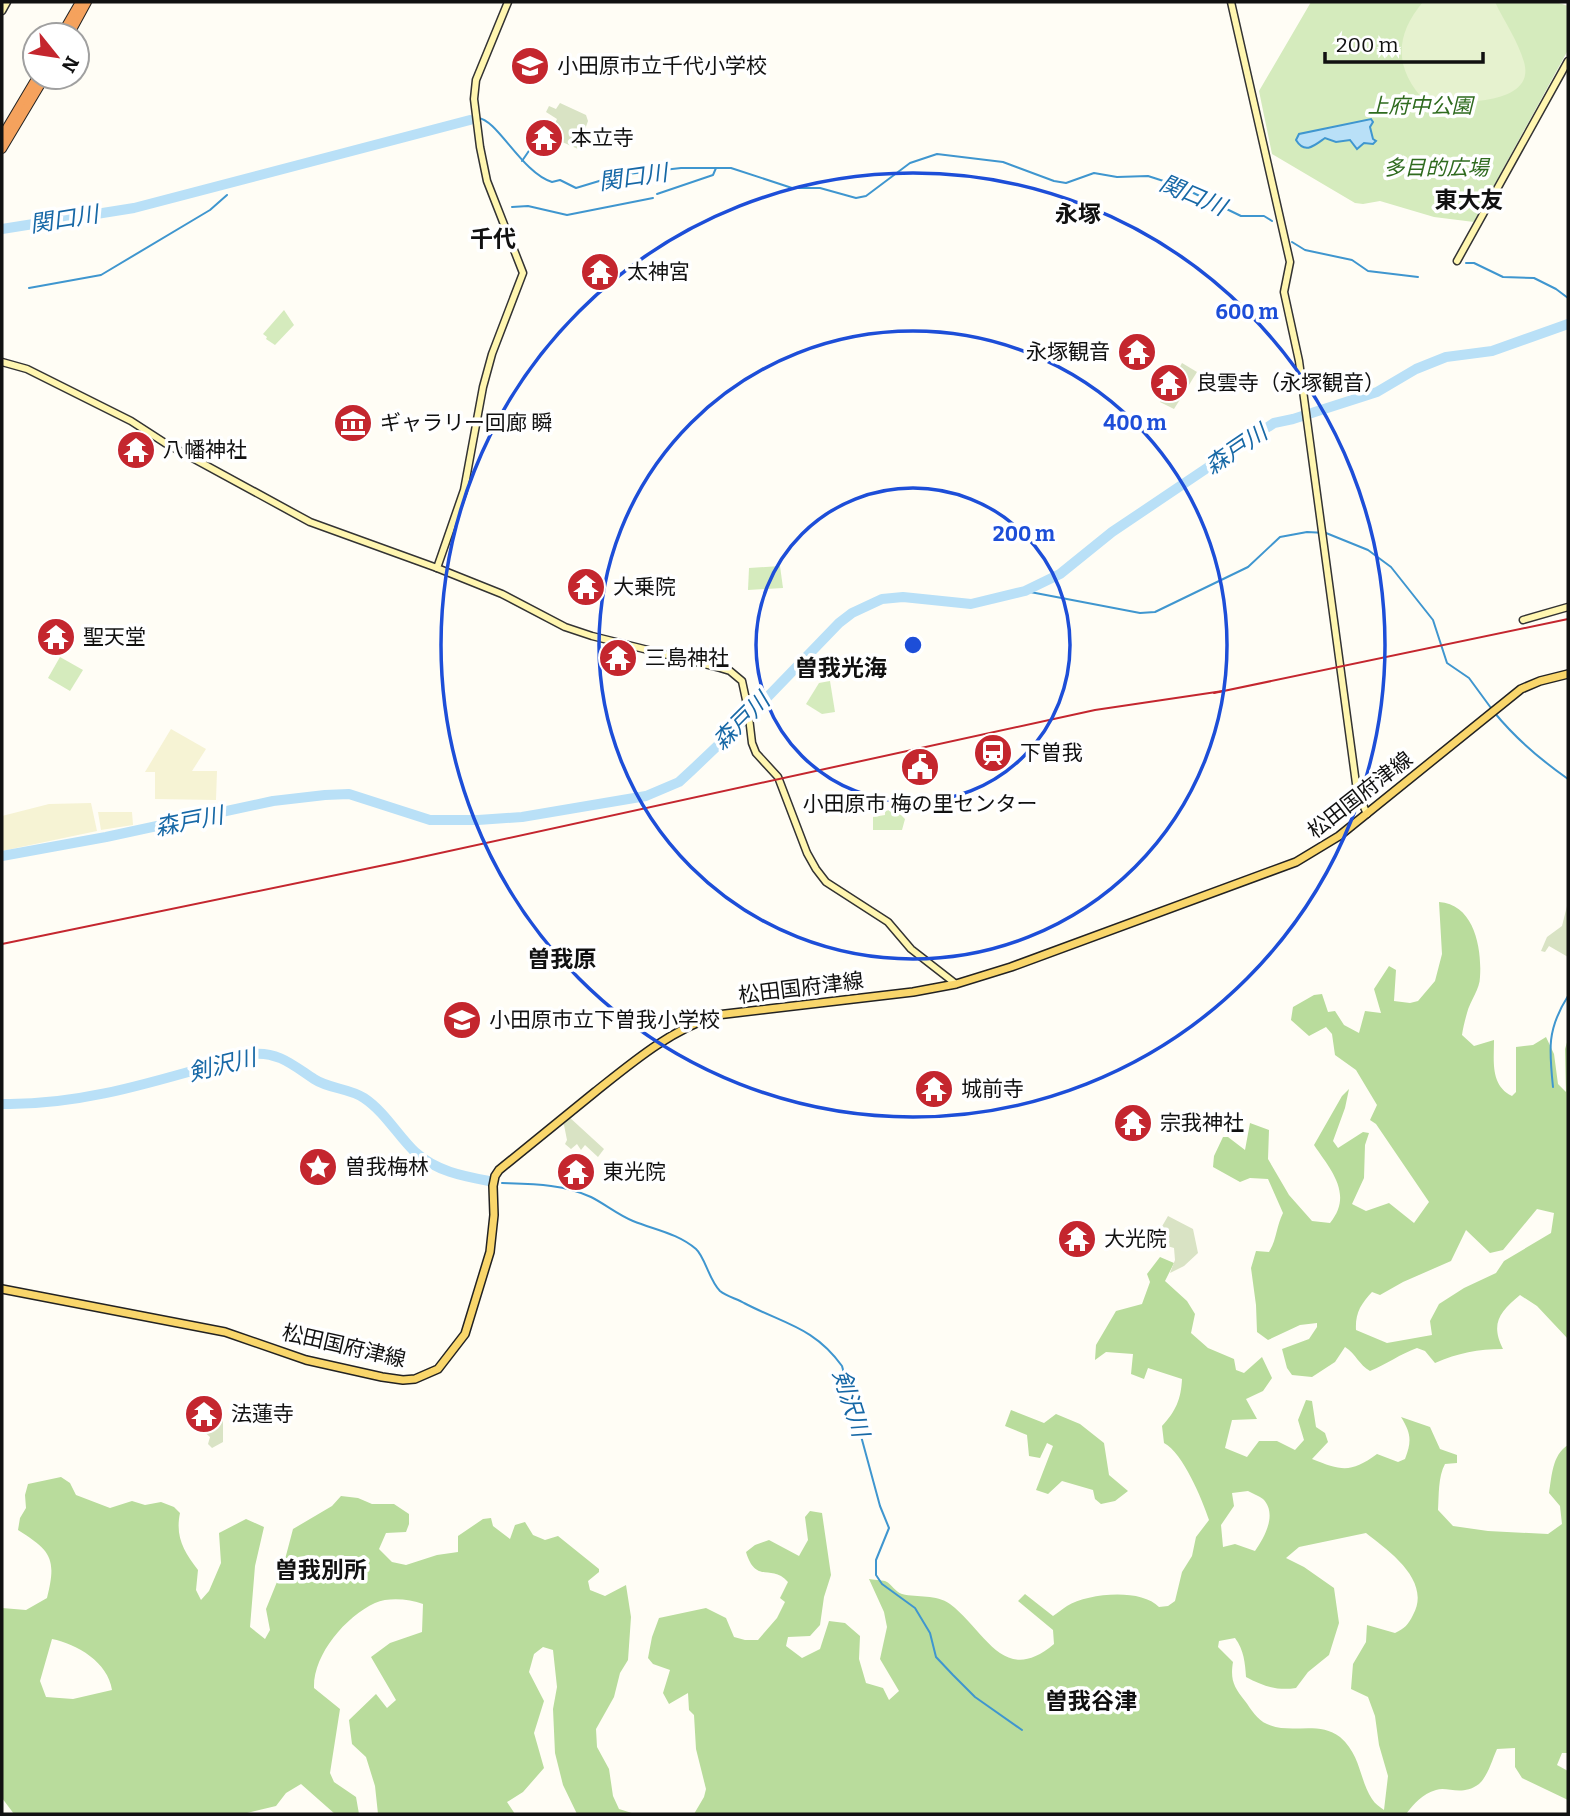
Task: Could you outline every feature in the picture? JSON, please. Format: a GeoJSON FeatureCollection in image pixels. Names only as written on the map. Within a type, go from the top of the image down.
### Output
{"type":"FeatureCollection","features":[{"type":"Feature","properties":{"kind":"highway"},"geometry":{"type":"LineString","coordinates":[[69,21],[80,2]]}},
{"type":"Feature","properties":{"kind":"highway"},"geometry":{"type":"LineString","coordinates":[[77,21],[87,2]]}},
{"type":"Feature","properties":{"kind":"highway"},"geometry":{"type":"LineString","coordinates":[[2,136],[29,91]]}},
{"type":"Feature","properties":{"kind":"highway"},"geometry":{"type":"LineString","coordinates":[[2,149],[37,91]]}},
{"type":"Feature","properties":{"kind":"main road","name":"松田国府津線"},"geometry":{"type":"LineString","coordinates":[[2,1289],[225,1332],[306,1360],[382,1377],[403,1380],[431,1374],[448,1358],[465,1334],[475,1304],[493,1234],[495,1175],[635,1058],[687,1026],[716,1015],[886,996],[957,984],[1011,968],[1296,862],[1331,842],[1521,689],[1568,674]]}},
{"type":"Feature","properties":{"kind":"street"},"geometry":{"type":"LineString","coordinates":[[2,11],[7,2]]}},
{"type":"Feature","properties":{"kind":"street"},"geometry":{"type":"LineString","coordinates":[[437,568],[464,490],[483,387],[492,354],[523,273],[487,181],[474,99],[476,80],[508,2]]}},
{"type":"Feature","properties":{"kind":"street"},"geometry":{"type":"LineString","coordinates":[[1231,2],[1288,254],[1290,271],[1284,292],[1294,333],[1306,415],[1357,791],[1367,814]]}},
{"type":"Feature","properties":{"kind":"street"},"geometry":{"type":"LineString","coordinates":[[1457,261],[1568,61]]}},
{"type":"Feature","properties":{"kind":"street"},"geometry":{"type":"LineString","coordinates":[[2,362],[27,369],[131,421],[165,443],[317,526],[502,594],[565,627],[730,671],[742,681],[756,753],[778,777],[807,853],[816,869],[826,882],[888,922],[911,949],[957,984]]}},
{"type":"Feature","properties":{"kind":"street"},"geometry":{"type":"LineString","coordinates":[[1523,620],[1568,607]]}},
{"type":"Feature","properties":{"kind":"shaded area"},"geometry":{"type":"Polygon","coordinates":[[[171,729],[206,749],[192,771],[217,771],[216,800],[155,799],[155,772],[145,772],[171,729]]]}},
{"type":"Feature","properties":{"kind":"shaded area"},"geometry":{"type":"Polygon","coordinates":[[[91,803],[97,831],[2,851],[2,816],[49,804],[91,803]]]}},
{"type":"Feature","properties":{"kind":"shaded area"},"geometry":{"type":"Polygon","coordinates":[[[98,812],[132,812],[133,825],[101,830],[98,812]]]}},
{"type":"Feature","properties":{"kind":"green space","name":"上府中公園"},"geometry":{"type":"Polygon","coordinates":[[[1311,2],[1556,2],[1568,6],[1568,50],[1474,222],[1434,217],[1380,201],[1355,203],[1272,154],[1259,91],[1311,2]]]}},
{"type":"Feature","properties":{"kind":"green space"},"geometry":{"type":"Polygon","coordinates":[[[1423,2],[1495,2],[1524,62],[1525,77],[1518,87],[1490,99],[1427,103],[1409,79],[1402,54],[1406,28],[1423,2]]]}},
{"type":"Feature","properties":{"kind":"green space"},"geometry":{"type":"Polygon","coordinates":[[[560,103],[586,115],[588,121],[578,149],[560,141],[561,130],[554,126],[557,119],[546,112],[549,106],[556,109],[560,103]]]}},
{"type":"Feature","properties":{"kind":"green space"},"geometry":{"type":"Polygon","coordinates":[[[284,310],[294,325],[275,345],[263,334],[284,310]]]}},
{"type":"Feature","properties":{"kind":"green space"},"geometry":{"type":"Polygon","coordinates":[[[1182,363],[1197,372],[1174,409],[1160,402],[1182,363]]]}},
{"type":"Feature","properties":{"kind":"green space"},"geometry":{"type":"Polygon","coordinates":[[[780,566],[783,588],[748,590],[749,568],[780,566]]]}},
{"type":"Feature","properties":{"kind":"green space"},"geometry":{"type":"Polygon","coordinates":[[[60,657],[83,670],[70,691],[48,678],[60,657]]]}},
{"type":"Feature","properties":{"kind":"green space"},"geometry":{"type":"Polygon","coordinates":[[[830,681],[835,712],[822,714],[806,704],[819,683],[830,681]]]}},
{"type":"Feature","properties":{"kind":"green space"},"geometry":{"type":"Polygon","coordinates":[[[895,809],[905,819],[902,830],[873,830],[873,817],[885,815],[885,811],[895,809]]]}},
{"type":"Feature","properties":{"kind":"green space"},"geometry":{"type":"Polygon","coordinates":[[[1439,902],[1460,910],[1468,919],[1477,941],[1480,982],[1468,1008],[1462,1035],[1474,1046],[1494,1040],[1497,1079],[1500,1086],[1512,1096],[1516,1092],[1516,1047],[1533,1045],[1546,1037],[1554,1054],[1558,1084],[1566,1092],[1565,1049],[1568,1039],[1568,1339],[1537,1306],[1520,1295],[1502,1313],[1497,1325],[1503,1349],[1468,1352],[1435,1363],[1425,1351],[1417,1348],[1370,1371],[1345,1347],[1335,1362],[1312,1377],[1292,1375],[1287,1368],[1282,1349],[1309,1339],[1317,1323],[1300,1325],[1268,1340],[1257,1332],[1251,1268],[1256,1251],[1269,1252],[1283,1213],[1268,1179],[1250,1178],[1240,1182],[1213,1167],[1214,1156],[1223,1137],[1228,1137],[1245,1150],[1250,1123],[1269,1130],[1268,1159],[1289,1195],[1312,1221],[1330,1223],[1337,1212],[1340,1192],[1337,1182],[1314,1145],[1342,1096],[1349,1089],[1333,1141],[1338,1148],[1363,1132],[1369,1133],[1365,1145],[1364,1178],[1352,1204],[1366,1211],[1389,1203],[1414,1223],[1429,1202],[1376,1124],[1370,1120],[1377,1105],[1356,1070],[1335,1055],[1332,1034],[1326,1027],[1309,1036],[1291,1020],[1293,1007],[1314,995],[1322,994],[1328,1012],[1335,1011],[1344,1025],[1359,1033],[1365,1011],[1381,1013],[1374,989],[1389,966],[1396,970],[1394,1001],[1410,1003],[1418,1001],[1435,981],[1442,954],[1439,902]],[[1537,1209],[1503,1250],[1490,1253],[1466,1230],[1451,1261],[1380,1295],[1372,1292],[1360,1309],[1356,1330],[1387,1343],[1432,1335],[1430,1321],[1439,1304],[1464,1288],[1496,1273],[1504,1261],[1551,1233],[1554,1213],[1537,1209]]]}},
{"type":"Feature","properties":{"kind":"green space"},"geometry":{"type":"Polygon","coordinates":[[[1568,902],[1568,957],[1549,946],[1545,952],[1541,951],[1547,937],[1562,926],[1568,902]]]}},
{"type":"Feature","properties":{"kind":"green space"},"geometry":{"type":"Polygon","coordinates":[[[568,1116],[604,1149],[598,1157],[585,1145],[581,1150],[577,1144],[571,1149],[565,1144],[567,1140],[561,1122],[568,1116]]]}},
{"type":"Feature","properties":{"kind":"green space"},"geometry":{"type":"Polygon","coordinates":[[[1168,1216],[1193,1229],[1198,1253],[1184,1266],[1170,1273],[1175,1260],[1174,1248],[1164,1245],[1160,1248],[1153,1242],[1168,1216]]]}},
{"type":"Feature","properties":{"kind":"green space"},"geometry":{"type":"Polygon","coordinates":[[[1160,1257],[1174,1263],[1165,1281],[1187,1301],[1195,1314],[1191,1333],[1208,1348],[1234,1359],[1236,1370],[1244,1373],[1262,1357],[1272,1378],[1263,1391],[1246,1399],[1257,1419],[1232,1420],[1225,1448],[1247,1457],[1259,1441],[1277,1441],[1295,1450],[1304,1440],[1298,1420],[1306,1400],[1312,1401],[1316,1427],[1325,1433],[1328,1442],[1312,1459],[1339,1468],[1353,1467],[1377,1454],[1398,1462],[1405,1459],[1409,1447],[1409,1433],[1401,1417],[1430,1427],[1440,1449],[1457,1455],[1457,1463],[1445,1464],[1439,1492],[1438,1510],[1453,1526],[1548,1534],[1562,1524],[1560,1506],[1549,1493],[1556,1460],[1568,1445],[1568,1753],[1562,1753],[1557,1765],[1568,1771],[1568,1800],[1522,1778],[1515,1767],[1515,1748],[1497,1749],[1479,1784],[1461,1791],[1441,1789],[1431,1792],[1406,1814],[694,1814],[706,1789],[696,1749],[694,1715],[689,1710],[688,1693],[669,1704],[663,1693],[670,1670],[653,1664],[648,1658],[659,1618],[706,1608],[726,1618],[734,1637],[758,1640],[777,1618],[785,1602],[780,1598],[788,1582],[776,1574],[754,1568],[746,1552],[769,1540],[799,1556],[808,1540],[805,1517],[810,1511],[822,1513],[831,1575],[824,1597],[820,1625],[810,1636],[788,1637],[786,1646],[802,1658],[820,1649],[829,1621],[845,1623],[860,1636],[859,1659],[866,1683],[883,1688],[889,1700],[899,1691],[880,1659],[887,1627],[884,1612],[869,1579],[885,1581],[902,1594],[945,1601],[963,1615],[996,1650],[1021,1660],[1036,1656],[1054,1644],[1053,1630],[1018,1601],[1025,1594],[1053,1616],[1076,1602],[1101,1596],[1140,1597],[1159,1607],[1168,1606],[1175,1601],[1182,1572],[1192,1556],[1196,1537],[1209,1520],[1185,1466],[1164,1443],[1162,1426],[1177,1404],[1182,1379],[1148,1368],[1144,1379],[1131,1374],[1133,1354],[1106,1352],[1095,1360],[1096,1345],[1116,1311],[1142,1304],[1150,1282],[1147,1274],[1160,1257]],[[1248,1491],[1232,1493],[1234,1506],[1221,1525],[1223,1547],[1235,1544],[1255,1551],[1265,1533],[1269,1519],[1267,1505],[1263,1499],[1248,1491]],[[1366,1533],[1299,1547],[1286,1558],[1334,1588],[1339,1623],[1329,1655],[1308,1672],[1296,1688],[1270,1687],[1246,1677],[1242,1652],[1235,1638],[1219,1641],[1218,1647],[1233,1662],[1232,1674],[1236,1687],[1257,1717],[1276,1727],[1323,1729],[1340,1737],[1352,1751],[1372,1799],[1384,1810],[1388,1776],[1379,1745],[1375,1716],[1368,1697],[1351,1689],[1353,1664],[1366,1642],[1367,1625],[1395,1633],[1408,1624],[1417,1602],[1417,1590],[1405,1568],[1366,1533]]]}},
{"type":"Feature","properties":{"kind":"green space"},"geometry":{"type":"Polygon","coordinates":[[[214,1410],[223,1414],[223,1442],[212,1448],[208,1444],[210,1437],[198,1426],[201,1421],[209,1422],[214,1410]]]}},
{"type":"Feature","properties":{"kind":"green space"},"geometry":{"type":"Polygon","coordinates":[[[1011,1410],[1044,1423],[1056,1414],[1080,1424],[1104,1443],[1109,1475],[1128,1491],[1115,1501],[1101,1504],[1095,1499],[1093,1490],[1062,1481],[1048,1494],[1036,1490],[1053,1446],[1047,1443],[1040,1458],[1029,1456],[1027,1435],[1005,1426],[1011,1410]]]}},
{"type":"Feature","properties":{"kind":"green space"},"geometry":{"type":"Polygon","coordinates":[[[61,1477],[70,1483],[76,1495],[110,1508],[132,1501],[145,1505],[161,1502],[174,1507],[180,1513],[182,1544],[198,1570],[196,1590],[201,1600],[209,1591],[221,1563],[219,1533],[246,1519],[264,1527],[255,1566],[250,1627],[265,1639],[270,1630],[266,1609],[283,1567],[293,1529],[332,1506],[341,1496],[358,1498],[372,1504],[394,1504],[409,1514],[406,1532],[386,1533],[379,1549],[392,1562],[406,1565],[437,1555],[458,1552],[458,1536],[483,1519],[491,1518],[493,1526],[510,1539],[515,1525],[525,1522],[533,1535],[545,1540],[558,1536],[599,1569],[588,1581],[590,1590],[605,1596],[626,1585],[631,1617],[628,1660],[620,1673],[614,1697],[596,1729],[597,1747],[609,1769],[613,1796],[619,1809],[635,1814],[577,1814],[563,1785],[555,1753],[553,1709],[557,1687],[553,1650],[543,1647],[534,1654],[529,1672],[544,1701],[534,1733],[544,1768],[523,1792],[507,1802],[515,1814],[378,1814],[375,1786],[366,1757],[352,1744],[349,1720],[376,1694],[387,1708],[396,1700],[371,1657],[390,1643],[422,1632],[423,1604],[393,1599],[364,1609],[342,1627],[325,1650],[315,1675],[314,1688],[340,1709],[330,1773],[334,1782],[356,1797],[359,1814],[335,1814],[301,1784],[286,1793],[276,1806],[243,1814],[14,1814],[2,1798],[2,1608],[26,1610],[47,1598],[51,1573],[49,1557],[44,1550],[18,1530],[20,1518],[26,1508],[28,1484],[61,1477]],[[52,1639],[40,1681],[46,1697],[73,1699],[112,1690],[98,1663],[81,1650],[52,1639]]]}},
{"type":"Feature","properties":{"kind":"water"},"geometry":{"type":"Polygon","coordinates":[[[1371,119],[1373,122],[1370,127],[1376,141],[1373,144],[1364,143],[1357,149],[1350,140],[1336,142],[1325,138],[1306,148],[1296,140],[1299,134],[1371,119]]]}},
{"type":"Feature","properties":{"kind":"waterway","name":"関口川"},"geometry":{"type":"LineString","coordinates":[[478,118],[493,127],[541,177],[552,182],[560,180],[576,188],[619,175],[681,168],[731,168],[792,188],[820,188],[856,198],[866,196],[910,163],[937,154],[1003,162],[1066,183],[1094,173],[1117,177],[1148,176],[1179,186],[1241,216],[1264,216],[1272,221]]}},
{"type":"Feature","properties":{"kind":"waterway","name":"関口川"},"geometry":{"type":"LineString","coordinates":[[2,229],[134,208],[470,120]]}},
{"type":"Feature","properties":{"kind":"waterway"},"geometry":{"type":"LineString","coordinates":[[522,161],[537,139]]}},
{"type":"Feature","properties":{"kind":"waterway"},"geometry":{"type":"LineString","coordinates":[[657,194],[713,175],[716,168]]}},
{"type":"Feature","properties":{"kind":"waterway"},"geometry":{"type":"LineString","coordinates":[[29,288],[101,275],[210,210],[227,195]]}},
{"type":"Feature","properties":{"kind":"waterway"},"geometry":{"type":"LineString","coordinates":[[512,207],[528,206],[567,215],[653,198]]}},
{"type":"Feature","properties":{"kind":"waterway","name":"関口川"},"geometry":{"type":"LineString","coordinates":[[1292,242],[1305,250],[1352,260],[1368,271],[1418,277]]}},
{"type":"Feature","properties":{"kind":"waterway","name":"関口川"},"geometry":{"type":"LineString","coordinates":[[1466,263],[1474,263],[1503,277],[1534,278],[1568,298]]}},
{"type":"Feature","properties":{"kind":"waterway","name":"森戸川"},"geometry":{"type":"LineString","coordinates":[[2,856],[273,801],[325,795],[349,794],[430,820],[522,817],[646,796],[679,782],[852,613],[882,599],[903,597],[971,604],[1025,591],[1060,574],[1112,532],[1274,423],[1377,392],[1416,369],[1446,357],[1492,351],[1568,324]]}},
{"type":"Feature","properties":{"kind":"waterway"},"geometry":{"type":"LineString","coordinates":[[1025,591],[1140,613],[1155,612],[1248,567],[1280,537],[1307,532],[1326,533],[1368,550],[1391,567],[1433,620],[1447,663],[1469,678],[1491,708]]}},
{"type":"Feature","properties":{"kind":"waterway"},"geometry":{"type":"LineString","coordinates":[[1494,712],[1529,748],[1568,779]]}},
{"type":"Feature","properties":{"kind":"waterway"},"geometry":{"type":"LineString","coordinates":[[1553,1087],[1551,1040],[1556,1019],[1568,996]]}},
{"type":"Feature","properties":{"kind":"waterway","name":"剣沢川"},"geometry":{"type":"LineString","coordinates":[[2,1104],[97,1095],[252,1054],[270,1055],[285,1060],[320,1082],[364,1098],[415,1152],[432,1164],[459,1175],[489,1181]]}},
{"type":"Feature","properties":{"kind":"waterway","name":"剣沢川"},"geometry":{"type":"LineString","coordinates":[[502,1183],[570,1189],[596,1200],[627,1219],[681,1239],[696,1249],[720,1291],[809,1334],[831,1353],[842,1366],[880,1506],[889,1528],[876,1560],[876,1575],[882,1584],[915,1608],[930,1633],[936,1657],[975,1697],[1022,1730]]}},
{"type":"Feature","properties":{"kind":"railway"},"geometry":{"type":"LineString","coordinates":[[1214,693],[1568,619]]}},
{"type":"Feature","properties":{"kind":"railway"},"geometry":{"type":"LineString","coordinates":[[2,944],[399,862],[1095,710],[1223,691]]}},
{"type":"Feature","properties":{"kind":"place","name":"小田原市立千代小学校"},"geometry":{"type":"Point","coordinates":[530,66]}},
{"type":"Feature","properties":{"kind":"place","name":"本立寺"},"geometry":{"type":"Point","coordinates":[544,138]}},
{"type":"Feature","properties":{"kind":"place","name":"太神宮"},"geometry":{"type":"Point","coordinates":[600,272]}},
{"type":"Feature","properties":{"kind":"place","name":"永塚観音"},"geometry":{"type":"Point","coordinates":[1137,352]}},
{"type":"Feature","properties":{"kind":"place","name":"良雲寺（永塚観音）"},"geometry":{"type":"Point","coordinates":[1169,383]}},
{"type":"Feature","properties":{"kind":"place","name":"ギャラリー回廊 瞬"},"geometry":{"type":"Point","coordinates":[353,423]}},
{"type":"Feature","properties":{"kind":"place","name":"八幡神社"},"geometry":{"type":"Point","coordinates":[136,450]}},
{"type":"Feature","properties":{"kind":"place","name":"大乗院"},"geometry":{"type":"Point","coordinates":[586,587]}},
{"type":"Feature","properties":{"kind":"place","name":"聖天堂"},"geometry":{"type":"Point","coordinates":[56,637]}},
{"type":"Feature","properties":{"kind":"place","name":"三島神社"},"geometry":{"type":"Point","coordinates":[618,658]}},
{"type":"Feature","properties":{"kind":"place","name":"下曽我"},"geometry":{"type":"Point","coordinates":[993,753]}},
{"type":"Feature","properties":{"kind":"place","name":"小田原市 梅の里センター"},"geometry":{"type":"Point","coordinates":[920,767]}},
{"type":"Feature","properties":{"kind":"place","name":"小田原市立下曽我小学校"},"geometry":{"type":"Point","coordinates":[462,1020]}},
{"type":"Feature","properties":{"kind":"place","name":"城前寺"},"geometry":{"type":"Point","coordinates":[934,1089]}},
{"type":"Feature","properties":{"kind":"place","name":"宗我神社"},"geometry":{"type":"Point","coordinates":[1133,1123]}},
{"type":"Feature","properties":{"kind":"place","name":"曽我梅林"},"geometry":{"type":"Point","coordinates":[318,1167]}},
{"type":"Feature","properties":{"kind":"place","name":"東光院"},"geometry":{"type":"Point","coordinates":[576,1172]}},
{"type":"Feature","properties":{"kind":"place","name":"大光院"},"geometry":{"type":"Point","coordinates":[1077,1239]}},
{"type":"Feature","properties":{"kind":"place","name":"法蓮寺"},"geometry":{"type":"Point","coordinates":[204,1414]}},
{"type":"Feature","properties":{"kind":"district","name":"東大友"},"geometry":{"type":"Point","coordinates":[1469,200]}},
{"type":"Feature","properties":{"kind":"district","name":"永塚"},"geometry":{"type":"Point","coordinates":[1078,214]}},
{"type":"Feature","properties":{"kind":"district","name":"千代"},"geometry":{"type":"Point","coordinates":[493,239]}},
{"type":"Feature","properties":{"kind":"district","name":"曽我光海"},"geometry":{"type":"Point","coordinates":[841,668]}},
{"type":"Feature","properties":{"kind":"district","name":"曽我原"},"geometry":{"type":"Point","coordinates":[562,959]}},
{"type":"Feature","properties":{"kind":"district","name":"曽我別所"},"geometry":{"type":"Point","coordinates":[321,1570]}},
{"type":"Feature","properties":{"kind":"district","name":"曽我谷津"},"geometry":{"type":"Point","coordinates":[1091,1701]}},
{"type":"Feature","properties":{"kind":"park label","name":"多目的広場"},"geometry":{"type":"Point","coordinates":[1436,168]}}]}
